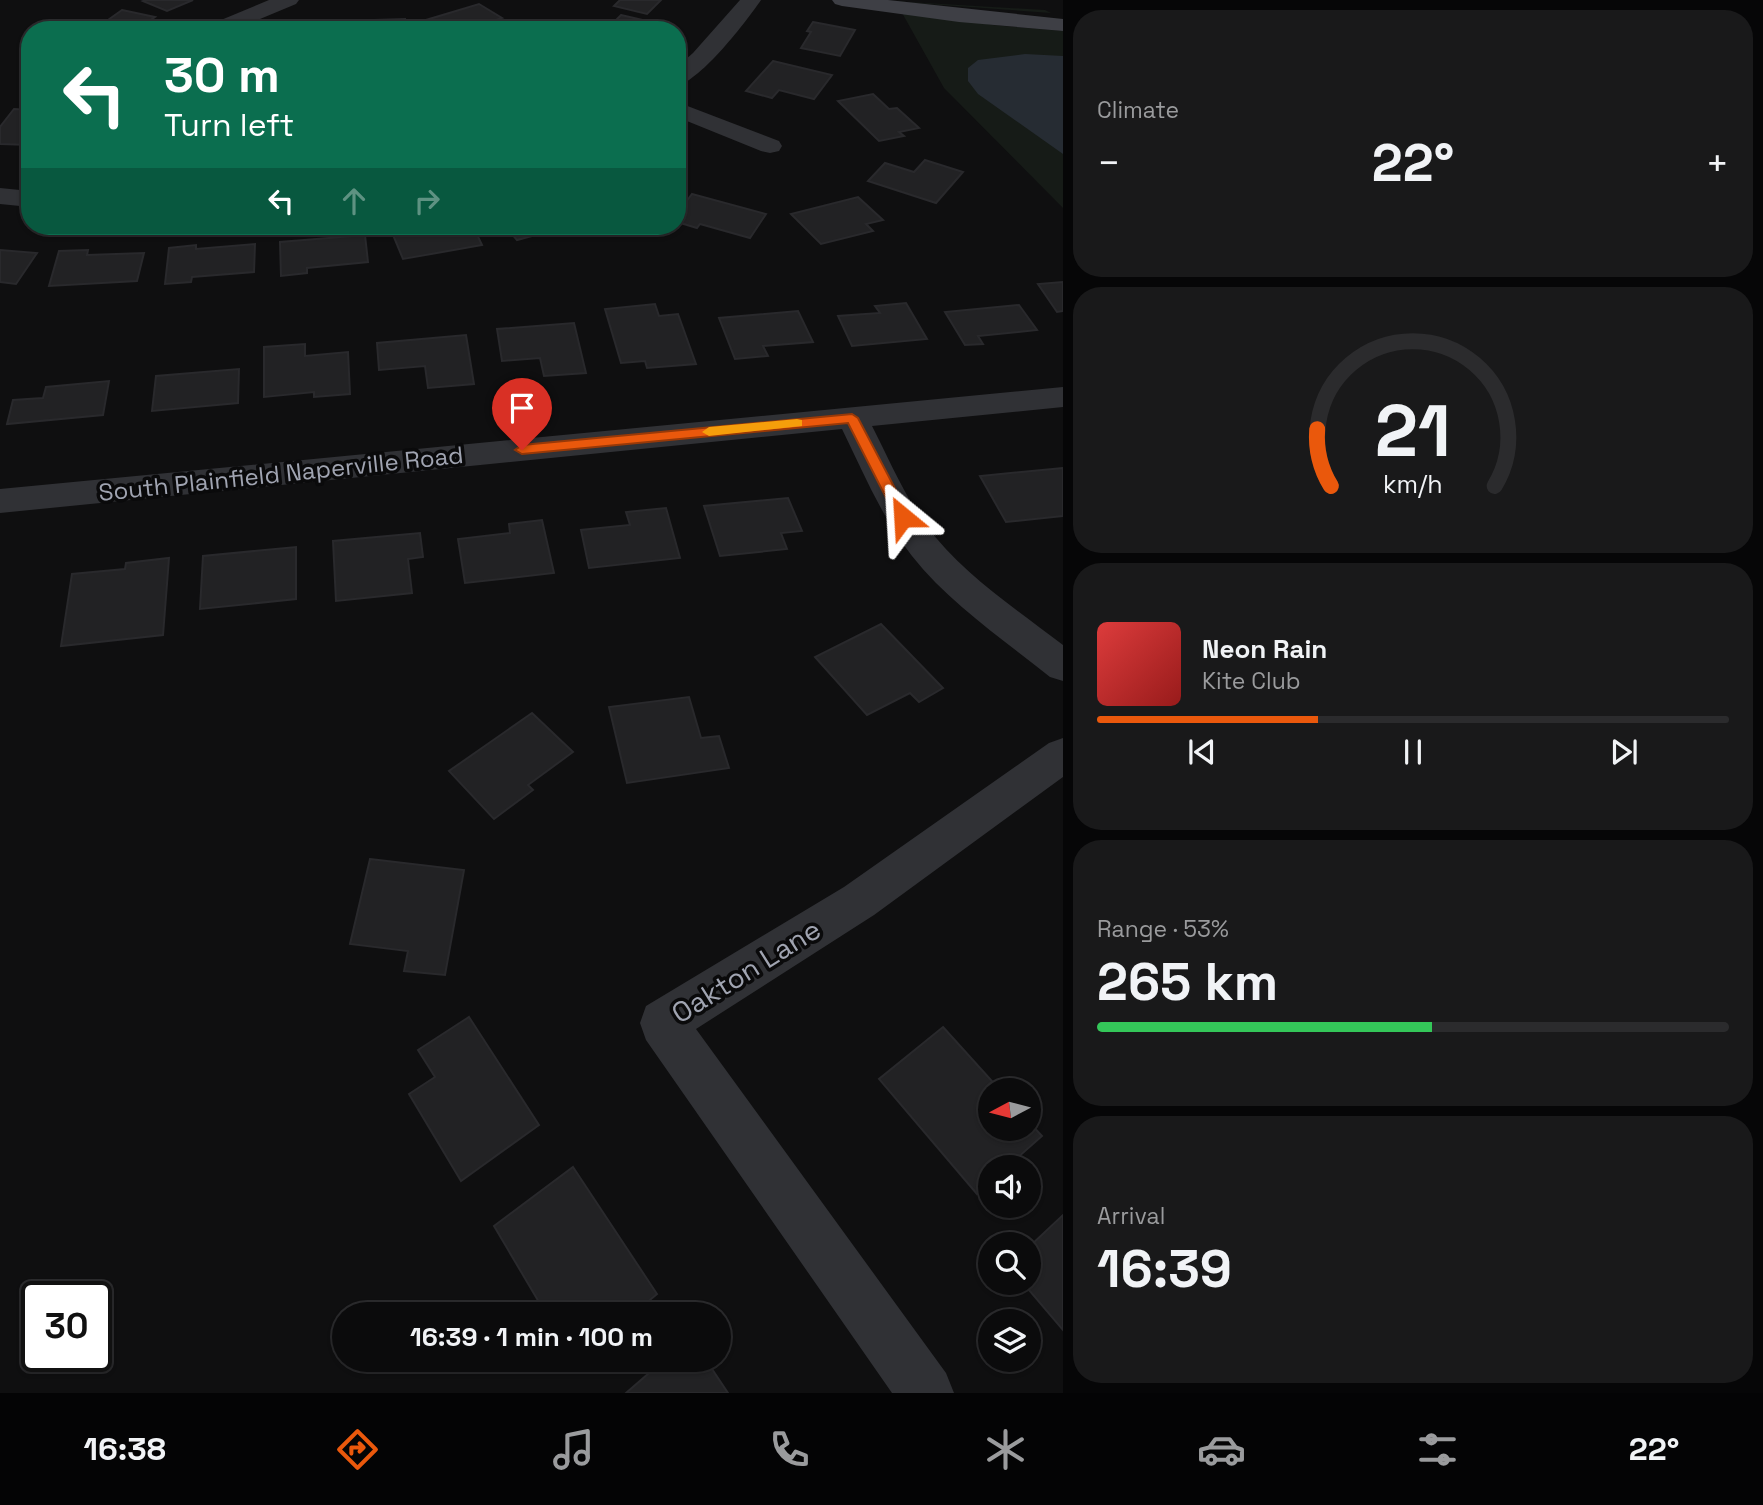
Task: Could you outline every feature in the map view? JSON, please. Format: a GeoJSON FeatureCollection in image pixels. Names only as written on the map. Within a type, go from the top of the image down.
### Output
{"type":"FeatureCollection","features":[{"type":"Feature","properties":{"kind":"street"},"geometry":{"type":"LineString","coordinates":[[236,21],[289,0]]}},
{"type":"Feature","properties":{"kind":"street"},"geometry":{"type":"LineString","coordinates":[[686,71],[701,58],[751,0]]}},
{"type":"Feature","properties":{"kind":"street"},"geometry":{"type":"LineString","coordinates":[[842,0],[958,16],[1063,25]]}},
{"type":"Feature","properties":{"kind":"street"},"geometry":{"type":"LineString","coordinates":[[989,0],[1063,6]]}},
{"type":"Feature","properties":{"kind":"street"},"geometry":{"type":"LineString","coordinates":[[686,113],[770,146]]}},
{"type":"Feature","properties":{"kind":"street"},"geometry":{"type":"LineString","coordinates":[[0,196],[21,198]]}},
{"type":"Feature","properties":{"kind":"street","name":"South Plainfield Naperville Road"},"geometry":{"type":"LineString","coordinates":[[0,501],[1063,397]]}},
{"type":"Feature","properties":{"kind":"street"},"geometry":{"type":"LineString","coordinates":[[852,418],[903,517],[924,547],[945,569],[1063,666]]}},
{"type":"Feature","properties":{"kind":"street","name":"Oakton Lane"},"geometry":{"type":"LineString","coordinates":[[926,1393],[663,1023],[859,901],[1063,755]]}},
{"type":"Feature","properties":{"kind":"shaded area"},"geometry":{"type":"Polygon","coordinates":[[[874,0],[1045,10],[1051,13],[874,0]]]}},
{"type":"Feature","properties":{"kind":"shaded area"},"geometry":{"type":"Polygon","coordinates":[[[901,11],[993,25],[1063,31],[1063,208],[944,88],[901,11]]]}},
{"type":"Feature","properties":{"kind":"shaded area"},"geometry":{"type":"Polygon","coordinates":[[[1025,54],[1063,56],[1063,154],[978,94],[968,81],[968,68],[978,60],[1025,54]]]}},
{"type":"Feature","properties":{"kind":"building"},"geometry":{"type":"Polygon","coordinates":[[[193,0],[167,11],[143,1],[193,0]]]}},
{"type":"Feature","properties":{"kind":"building"},"geometry":{"type":"Polygon","coordinates":[[[620,0],[661,0],[647,14],[614,6],[620,0]]]}},
{"type":"Feature","properties":{"kind":"building"},"geometry":{"type":"Polygon","coordinates":[[[479,4],[502,18],[493,21],[426,20],[479,4]]]}},
{"type":"Feature","properties":{"kind":"building"},"geometry":{"type":"Polygon","coordinates":[[[122,10],[155,17],[149,21],[107,21],[122,10]]]}},
{"type":"Feature","properties":{"kind":"building"},"geometry":{"type":"Polygon","coordinates":[[[621,15],[647,21],[615,21],[621,15]]]}},
{"type":"Feature","properties":{"kind":"building"},"geometry":{"type":"Polygon","coordinates":[[[405,19],[405,21],[341,21],[405,19]]]}},
{"type":"Feature","properties":{"kind":"building"},"geometry":{"type":"Polygon","coordinates":[[[813,22],[855,30],[840,56],[801,48],[811,32],[807,31],[813,22]]]}},
{"type":"Feature","properties":{"kind":"building"},"geometry":{"type":"Polygon","coordinates":[[[773,61],[832,75],[814,99],[779,90],[772,98],[746,91],[773,61]]]}},
{"type":"Feature","properties":{"kind":"building"},"geometry":{"type":"Polygon","coordinates":[[[873,94],[889,109],[897,108],[919,128],[899,132],[904,136],[879,141],[838,101],[873,94]]]}},
{"type":"Feature","properties":{"kind":"building"},"geometry":{"type":"Polygon","coordinates":[[[14,109],[21,109],[21,145],[0,144],[0,127],[14,109]]]}},
{"type":"Feature","properties":{"kind":"building"},"geometry":{"type":"Polygon","coordinates":[[[925,160],[963,172],[936,203],[868,181],[885,163],[914,172],[925,160]]]}},
{"type":"Feature","properties":{"kind":"building"},"geometry":{"type":"Polygon","coordinates":[[[692,194],[766,214],[750,238],[700,224],[697,228],[686,225],[686,202],[692,194]]]}},
{"type":"Feature","properties":{"kind":"building"},"geometry":{"type":"Polygon","coordinates":[[[858,197],[883,220],[866,224],[873,231],[821,244],[791,214],[858,197]]]}},
{"type":"Feature","properties":{"kind":"building"},"geometry":{"type":"Polygon","coordinates":[[[365,235],[368,262],[307,268],[307,273],[281,276],[280,242],[365,235]]]}},
{"type":"Feature","properties":{"kind":"building"},"geometry":{"type":"Polygon","coordinates":[[[393,235],[477,235],[482,245],[403,259],[393,235]]]}},
{"type":"Feature","properties":{"kind":"building"},"geometry":{"type":"Polygon","coordinates":[[[513,235],[536,235],[517,240],[513,235]]]}},
{"type":"Feature","properties":{"kind":"building"},"geometry":{"type":"Polygon","coordinates":[[[255,244],[254,272],[192,277],[191,282],[165,284],[169,248],[196,245],[196,249],[255,244]]]}},
{"type":"Feature","properties":{"kind":"building"},"geometry":{"type":"Polygon","coordinates":[[[0,250],[37,253],[16,284],[0,282],[0,250]]]}},
{"type":"Feature","properties":{"kind":"building"},"geometry":{"type":"Polygon","coordinates":[[[88,250],[87,255],[144,253],[137,281],[49,286],[59,251],[88,250]]]}},
{"type":"Feature","properties":{"kind":"building"},"geometry":{"type":"Polygon","coordinates":[[[1063,282],[1063,311],[1057,312],[1038,284],[1063,282]]]}},
{"type":"Feature","properties":{"kind":"building"},"geometry":{"type":"Polygon","coordinates":[[[906,303],[927,339],[852,346],[838,316],[880,313],[875,306],[906,303]]]}},
{"type":"Feature","properties":{"kind":"building"},"geometry":{"type":"Polygon","coordinates":[[[655,304],[659,316],[678,314],[696,364],[647,368],[645,361],[621,363],[605,309],[655,304]]]}},
{"type":"Feature","properties":{"kind":"building"},"geometry":{"type":"Polygon","coordinates":[[[1019,305],[1037,330],[978,336],[983,344],[965,345],[945,312],[1019,305]]]}},
{"type":"Feature","properties":{"kind":"building"},"geometry":{"type":"Polygon","coordinates":[[[798,311],[813,342],[763,346],[768,356],[735,359],[719,318],[798,311]]]}},
{"type":"Feature","properties":{"kind":"building"},"geometry":{"type":"Polygon","coordinates":[[[574,323],[586,373],[544,376],[540,358],[502,361],[497,329],[574,323]]]}},
{"type":"Feature","properties":{"kind":"building"},"geometry":{"type":"Polygon","coordinates":[[[466,335],[474,384],[428,388],[425,366],[379,370],[377,343],[466,335]]]}},
{"type":"Feature","properties":{"kind":"building"},"geometry":{"type":"Polygon","coordinates":[[[305,344],[305,356],[348,352],[350,394],[314,397],[314,392],[264,397],[264,347],[305,344]]]}},
{"type":"Feature","properties":{"kind":"building"},"geometry":{"type":"Polygon","coordinates":[[[239,369],[238,403],[152,411],[156,376],[239,369]]]}},
{"type":"Feature","properties":{"kind":"building"},"geometry":{"type":"Polygon","coordinates":[[[109,381],[103,415],[7,424],[13,400],[43,398],[46,387],[109,381]]]}},
{"type":"Feature","properties":{"kind":"building"},"geometry":{"type":"Polygon","coordinates":[[[1063,468],[1063,516],[1006,522],[980,476],[1063,468]]]}},
{"type":"Feature","properties":{"kind":"building"},"geometry":{"type":"Polygon","coordinates":[[[788,498],[802,531],[781,533],[787,549],[720,556],[704,506],[788,498]]]}},
{"type":"Feature","properties":{"kind":"building"},"geometry":{"type":"Polygon","coordinates":[[[666,508],[680,558],[589,568],[581,530],[630,525],[626,512],[666,508]]]}},
{"type":"Feature","properties":{"kind":"building"},"geometry":{"type":"Polygon","coordinates":[[[542,520],[554,573],[465,583],[458,539],[510,533],[509,524],[542,520]]]}},
{"type":"Feature","properties":{"kind":"building"},"geometry":{"type":"Polygon","coordinates":[[[420,533],[423,557],[408,559],[412,593],[336,601],[333,541],[420,533]]]}},
{"type":"Feature","properties":{"kind":"building"},"geometry":{"type":"Polygon","coordinates":[[[296,547],[296,599],[200,609],[203,556],[296,547]]]}},
{"type":"Feature","properties":{"kind":"building"},"geometry":{"type":"Polygon","coordinates":[[[169,558],[163,635],[61,646],[72,574],[125,569],[126,563],[169,558]]]}},
{"type":"Feature","properties":{"kind":"building"},"geometry":{"type":"Polygon","coordinates":[[[881,624],[943,688],[919,702],[910,693],[867,715],[815,657],[881,624]]]}},
{"type":"Feature","properties":{"kind":"building"},"geometry":{"type":"Polygon","coordinates":[[[689,697],[701,738],[719,736],[729,768],[627,783],[609,707],[689,697]]]}},
{"type":"Feature","properties":{"kind":"building"},"geometry":{"type":"Polygon","coordinates":[[[532,713],[573,752],[528,785],[533,790],[494,819],[449,771],[532,713]]]}},
{"type":"Feature","properties":{"kind":"building"},"geometry":{"type":"Polygon","coordinates":[[[370,859],[464,870],[445,975],[404,971],[408,951],[350,944],[370,859]]]}},
{"type":"Feature","properties":{"kind":"building"},"geometry":{"type":"Polygon","coordinates":[[[469,1017],[539,1125],[461,1181],[409,1094],[435,1077],[418,1050],[469,1017]]]}},
{"type":"Feature","properties":{"kind":"building"},"geometry":{"type":"Polygon","coordinates":[[[943,1027],[989,1078],[978,1078],[978,1141],[1036,1141],[1021,1155],[978,1155],[977,1194],[879,1079],[943,1027]]]}},
{"type":"Feature","properties":{"kind":"building"},"geometry":{"type":"Polygon","coordinates":[[[573,1167],[657,1294],[647,1302],[539,1302],[494,1226],[573,1167]]]}},
{"type":"Feature","properties":{"kind":"building"},"geometry":{"type":"Polygon","coordinates":[[[1063,1215],[1063,1330],[1033,1295],[1041,1295],[1041,1236],[1063,1215]]]}},
{"type":"Feature","properties":{"kind":"building"},"geometry":{"type":"Polygon","coordinates":[[[650,1372],[714,1372],[728,1393],[626,1393],[650,1372]]]}},
{"type":"Feature","properties":{"kind":"slow traffic"},"geometry":{"type":"LineString","coordinates":[[709,432],[797,423]]}},
{"type":"Feature","properties":{"kind":"route"},"geometry":{"type":"LineString","coordinates":[[522,450],[852,418],[903,517]]}}]}
